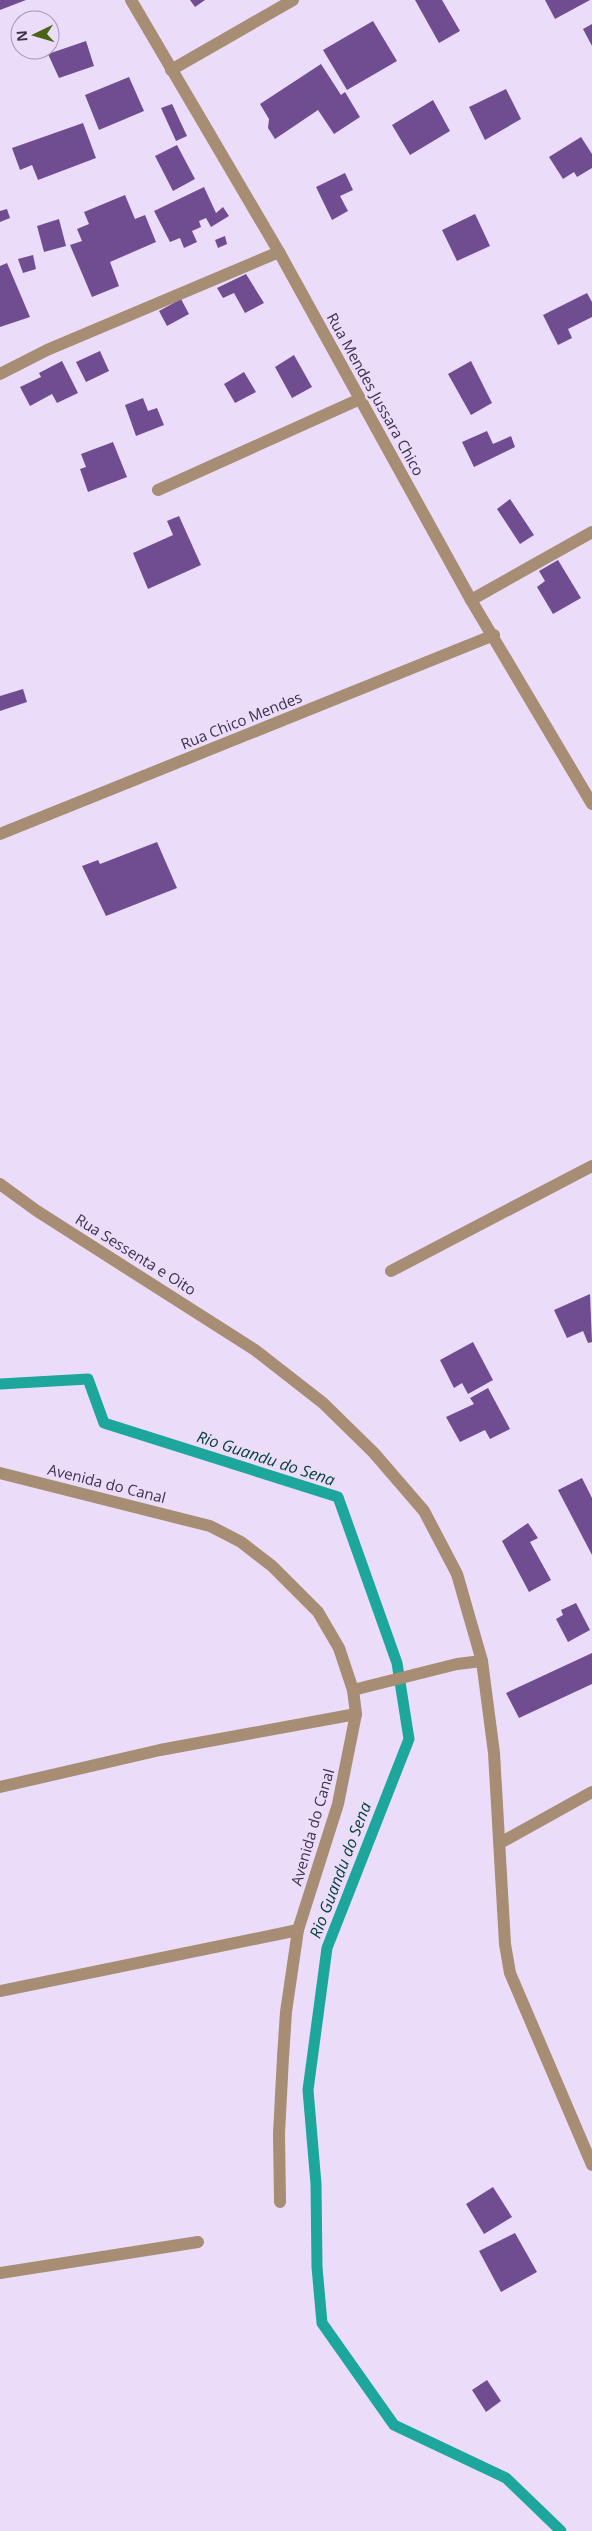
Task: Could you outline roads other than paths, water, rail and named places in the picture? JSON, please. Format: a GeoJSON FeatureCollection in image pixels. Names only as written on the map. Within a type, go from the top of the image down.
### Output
{"type":"FeatureCollection","features":[{"type":"Feature","properties":{"kind":"street","name":"Rua Mendes Jussara Chico"},"geometry":{"type":"LineString","coordinates":[[131,0],[279,252],[471,600],[494,635],[592,804]]}},
{"type":"Feature","properties":{"kind":"street"},"geometry":{"type":"LineString","coordinates":[[171,70],[293,0]]}},
{"type":"Feature","properties":{"kind":"street"},"geometry":{"type":"LineString","coordinates":[[0,374],[61,344],[279,252]]}},
{"type":"Feature","properties":{"kind":"street"},"geometry":{"type":"LineString","coordinates":[[158,490],[360,399]]}},
{"type":"Feature","properties":{"kind":"street"},"geometry":{"type":"LineString","coordinates":[[471,600],[592,532]]}},
{"type":"Feature","properties":{"kind":"street","name":"Rua Chico Mendes"},"geometry":{"type":"LineString","coordinates":[[0,834],[494,635]]}},
{"type":"Feature","properties":{"kind":"street"},"geometry":{"type":"LineString","coordinates":[[391,1271],[592,1166]]}},
{"type":"Feature","properties":{"kind":"street","name":"Rua Sessenta e Oito"},"geometry":{"type":"LineString","coordinates":[[0,1184],[37,1211],[255,1350],[323,1403],[374,1453],[424,1511],[457,1574],[482,1661],[494,1753],[500,1843]]}},
{"type":"Feature","properties":{"kind":"street","name":"Avenida do Canal"},"geometry":{"type":"LineString","coordinates":[[0,1473],[210,1526],[241,1542],[272,1566],[318,1612],[339,1648],[353,1690],[356,1714],[338,1804],[298,1930],[286,2012],[278,2134],[280,2202]]}},
{"type":"Feature","properties":{"kind":"street"},"geometry":{"type":"LineString","coordinates":[[353,1690],[457,1664],[482,1661]]}},
{"type":"Feature","properties":{"kind":"street"},"geometry":{"type":"LineString","coordinates":[[0,1787],[168,1748],[356,1714]]}},
{"type":"Feature","properties":{"kind":"street"},"geometry":{"type":"LineString","coordinates":[[592,1792],[500,1843],[505,1944],[510,1973],[592,2165]]}},
{"type":"Feature","properties":{"kind":"street"},"geometry":{"type":"LineString","coordinates":[[0,1991],[298,1930]]}},
{"type":"Feature","properties":{"kind":"street"},"geometry":{"type":"LineString","coordinates":[[0,2274],[198,2242]]}},
{"type":"Feature","properties":{"kind":"waterway","name":"Rio Guandu do Sena"},"geometry":{"type":"LineString","coordinates":[[0,1384],[88,1379],[104,1423],[338,1497],[397,1663],[409,1739],[327,1948],[308,2090],[316,2184],[317,2267],[322,2323],[394,2425],[506,2478],[561,2531]]}}]}
